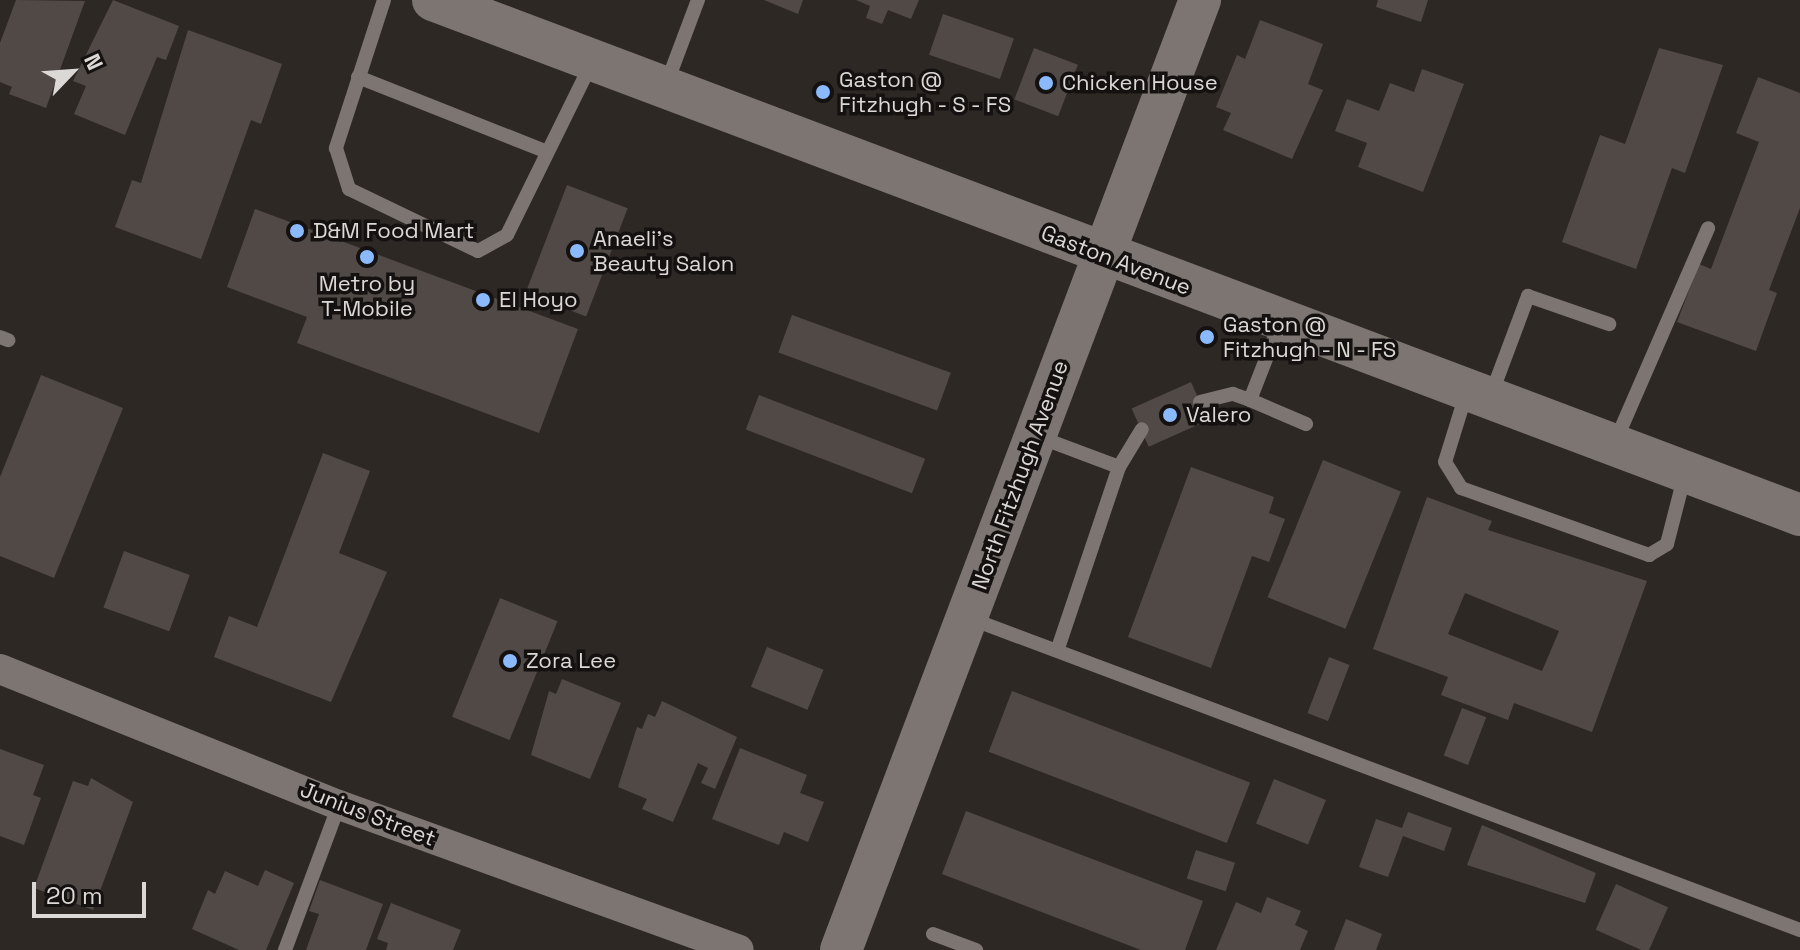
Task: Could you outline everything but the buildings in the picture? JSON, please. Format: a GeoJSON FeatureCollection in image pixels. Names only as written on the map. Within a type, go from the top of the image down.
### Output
{"type":"FeatureCollection","features":[{"type":"Feature","properties":{"kind":"main road","name":"Gaston Avenue"},"geometry":{"type":"LineString","coordinates":[[433,0],[501,19],[593,60],[666,85],[1100,254],[1800,515]]}},
{"type":"Feature","properties":{"kind":"main road","name":"North Fitzhugh Avenue"},"geometry":{"type":"LineString","coordinates":[[841,950],[969,618],[1100,254],[1200,0]]}},
{"type":"Feature","properties":{"kind":"street","name":"Junius Street"},"geometry":{"type":"LineString","coordinates":[[0,669],[339,805],[739,950]]}},
{"type":"Feature","properties":{"kind":"lane"},"geometry":{"type":"LineString","coordinates":[[384,0],[336,148],[349,189],[478,251],[507,235],[593,60]]}},
{"type":"Feature","properties":{"kind":"lane"},"geometry":{"type":"LineString","coordinates":[[666,85],[698,0]]}},
{"type":"Feature","properties":{"kind":"lane"},"geometry":{"type":"LineString","coordinates":[[358,77],[547,152]]}},
{"type":"Feature","properties":{"kind":"lane"},"geometry":{"type":"LineString","coordinates":[[1614,445],[1708,228]]}},
{"type":"Feature","properties":{"kind":"lane"},"geometry":{"type":"LineString","coordinates":[[1609,324],[1528,296],[1445,462],[1461,488],[1649,555],[1667,544],[1686,472]]}},
{"type":"Feature","properties":{"kind":"lane"},"geometry":{"type":"LineString","coordinates":[[1250,400],[1280,321]]}},
{"type":"Feature","properties":{"kind":"lane"},"geometry":{"type":"LineString","coordinates":[[1200,402],[1233,394],[1306,424]]}},
{"type":"Feature","properties":{"kind":"lane"},"geometry":{"type":"LineString","coordinates":[[1058,648],[1119,467],[1142,429]]}},
{"type":"Feature","properties":{"kind":"lane"},"geometry":{"type":"LineString","coordinates":[[1035,435],[1119,467]]}},
{"type":"Feature","properties":{"kind":"lane"},"geometry":{"type":"LineString","coordinates":[[969,618],[1058,648],[1800,930]]}},
{"type":"Feature","properties":{"kind":"lane"},"geometry":{"type":"LineString","coordinates":[[285,950],[339,805]]}},
{"type":"Feature","properties":{"kind":"lane"},"geometry":{"type":"LineString","coordinates":[[933,934],[976,950]]}},
{"type":"Feature","properties":{"kind":"place","name":"Chicken House"},"geometry":{"type":"Point","coordinates":[1046,83]}},
{"type":"Feature","properties":{"kind":"place","name":"Gaston @ Fitzhugh - S - FS"},"geometry":{"type":"Point","coordinates":[823,92]}},
{"type":"Feature","properties":{"kind":"place","name":"D&M Food Mart"},"geometry":{"type":"Point","coordinates":[297,231]}},
{"type":"Feature","properties":{"kind":"place","name":"Anaeli's Beauty Salon"},"geometry":{"type":"Point","coordinates":[577,251]}},
{"type":"Feature","properties":{"kind":"place","name":"Metro by T-Mobile"},"geometry":{"type":"Point","coordinates":[367,257]}},
{"type":"Feature","properties":{"kind":"place","name":"El Hoyo"},"geometry":{"type":"Point","coordinates":[483,300]}},
{"type":"Feature","properties":{"kind":"place","name":"Gaston @ Fitzhugh - N - FS"},"geometry":{"type":"Point","coordinates":[1207,337]}},
{"type":"Feature","properties":{"kind":"place","name":"Valero"},"geometry":{"type":"Point","coordinates":[1170,415]}},
{"type":"Feature","properties":{"kind":"place","name":"Zora Lee"},"geometry":{"type":"Point","coordinates":[510,661]}}]}
